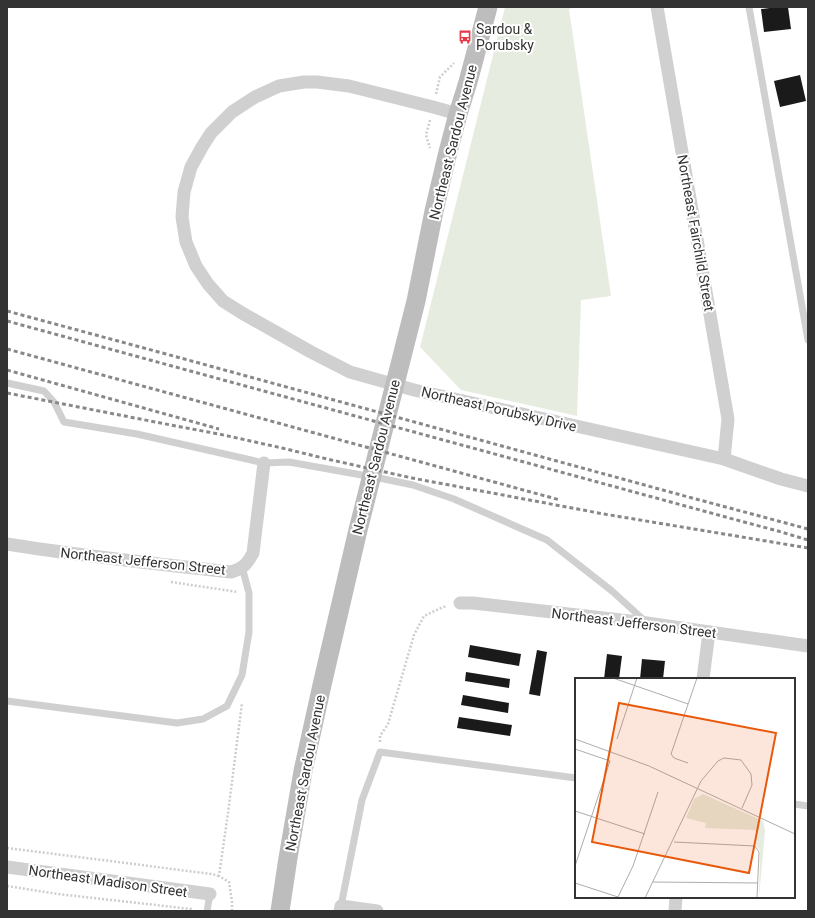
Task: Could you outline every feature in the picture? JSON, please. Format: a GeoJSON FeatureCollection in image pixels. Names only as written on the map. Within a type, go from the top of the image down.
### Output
{"type":"FeatureCollection","features":[{"type":"Feature","properties":{"kind":"main road","name":"Northeast Sardou Avenue"},"geometry":{"type":"LineString","coordinates":[[280,911],[303,771],[322,685],[358,530],[416,301],[434,210],[458,114],[488,7]]}},
{"type":"Feature","properties":{"kind":"street","name":"Northeast Fairchild Street"},"geometry":{"type":"LineString","coordinates":[[657,7],[728,419],[724,459]]}},
{"type":"Feature","properties":{"kind":"street","name":"Northeast Porubsky Drive"},"geometry":{"type":"LineString","coordinates":[[458,114],[349,86],[317,82],[304,82],[279,86],[255,96],[232,112],[211,133],[191,167],[184,192],[182,217],[186,242],[196,266],[208,284],[223,301],[304,348],[350,372],[414,390],[724,459],[781,479],[808,486]]}},
{"type":"Feature","properties":{"kind":"street","name":"Northeast Jefferson Street"},"geometry":{"type":"LineString","coordinates":[[7,544],[149,564],[231,572],[239,569],[248,562],[253,552],[264,463]]}},
{"type":"Feature","properties":{"kind":"street","name":"Northeast Jefferson Street"},"geometry":{"type":"LineString","coordinates":[[460,603],[473,602],[647,623],[808,646]]}},
{"type":"Feature","properties":{"kind":"street"},"geometry":{"type":"LineString","coordinates":[[703,678],[709,632]]}},
{"type":"Feature","properties":{"kind":"street","name":"Northeast Madison Street"},"geometry":{"type":"LineString","coordinates":[[7,867],[210,894]]}},
{"type":"Feature","properties":{"kind":"street"},"geometry":{"type":"LineString","coordinates":[[675,911],[676,898]]}},
{"type":"Feature","properties":{"kind":"street"},"geometry":{"type":"LineString","coordinates":[[340,908],[377,911]]}},
{"type":"Feature","properties":{"kind":"lane"},"geometry":{"type":"LineString","coordinates":[[749,7],[808,340]]}},
{"type":"Feature","properties":{"kind":"lane"},"geometry":{"type":"LineString","coordinates":[[7,383],[44,391],[54,402],[64,422],[137,434],[264,463],[289,462],[384,479],[413,485],[454,499],[547,540],[612,591],[647,623]]}},
{"type":"Feature","properties":{"kind":"lane"},"geometry":{"type":"LineString","coordinates":[[7,701],[177,723],[203,719],[227,706],[242,675],[249,632],[249,593],[242,567]]}},
{"type":"Feature","properties":{"kind":"lane"},"geometry":{"type":"LineString","coordinates":[[340,908],[362,800],[380,752],[575,778]]}},
{"type":"Feature","properties":{"kind":"lane"},"geometry":{"type":"LineString","coordinates":[[795,804],[808,806]]}},
{"type":"Feature","properties":{"kind":"lane"},"geometry":{"type":"LineString","coordinates":[[207,911],[210,894]]}},
{"type":"Feature","properties":{"kind":"path"},"geometry":{"type":"LineString","coordinates":[[380,752],[380,736],[388,724],[414,635],[424,616],[441,608],[460,603]]}},
{"type":"Feature","properties":{"kind":"path"},"geometry":{"type":"LineString","coordinates":[[219,876],[242,703]]}},
{"type":"Feature","properties":{"kind":"path"},"geometry":{"type":"LineString","coordinates":[[7,848],[212,874],[229,882],[232,911]]}},
{"type":"Feature","properties":{"kind":"path"},"geometry":{"type":"LineString","coordinates":[[7,886],[58,894],[191,909],[192,911]]}},
{"type":"Feature","properties":{"kind":"shaded area"},"geometry":{"type":"Polygon","coordinates":[[[505,7],[576,7],[569,9],[611,296],[581,300],[577,416],[461,390],[420,347],[505,7]]]}},
{"type":"Feature","properties":{"kind":"building"},"geometry":{"type":"Polygon","coordinates":[[[788,7],[791,29],[764,32],[761,9],[788,7]]]}},
{"type":"Feature","properties":{"kind":"building"},"geometry":{"type":"Polygon","coordinates":[[[800,75],[806,101],[780,107],[774,81],[800,75]]]}},
{"type":"Feature","properties":{"kind":"building"},"geometry":{"type":"Polygon","coordinates":[[[470,645],[521,654],[519,666],[468,657],[470,645]]]}},
{"type":"Feature","properties":{"kind":"building"},"geometry":{"type":"Polygon","coordinates":[[[537,650],[547,652],[540,696],[529,694],[537,650]]]}},
{"type":"Feature","properties":{"kind":"building"},"geometry":{"type":"Polygon","coordinates":[[[607,654],[622,656],[619,678],[604,678],[607,654]]]}},
{"type":"Feature","properties":{"kind":"building"},"geometry":{"type":"Polygon","coordinates":[[[642,659],[665,661],[663,678],[640,678],[642,659]]]}},
{"type":"Feature","properties":{"kind":"building"},"geometry":{"type":"Polygon","coordinates":[[[466,672],[510,679],[509,688],[465,681],[466,672]]]}},
{"type":"Feature","properties":{"kind":"building"},"geometry":{"type":"Polygon","coordinates":[[[463,695],[509,703],[508,713],[461,705],[463,695]]]}},
{"type":"Feature","properties":{"kind":"building"},"geometry":{"type":"Polygon","coordinates":[[[459,717],[512,725],[510,736],[457,728],[459,717]]]}},
{"type":"Feature","properties":{"kind":"railway"},"geometry":{"type":"LineString","coordinates":[[7,311],[808,529]]}},
{"type":"Feature","properties":{"kind":"railway"},"geometry":{"type":"LineString","coordinates":[[7,321],[808,540]]}},
{"type":"Feature","properties":{"kind":"railway"},"geometry":{"type":"LineString","coordinates":[[7,349],[560,500]]}},
{"type":"Feature","properties":{"kind":"railway"},"geometry":{"type":"LineString","coordinates":[[7,370],[219,429]]}},
{"type":"Feature","properties":{"kind":"railway"},"geometry":{"type":"LineString","coordinates":[[7,393],[219,434],[412,478],[604,514],[808,548]]}},
{"type":"Feature","properties":{"kind":"place","name":"Sardou & Porubsky"},"geometry":{"type":"Point","coordinates":[465,37]}}]}
